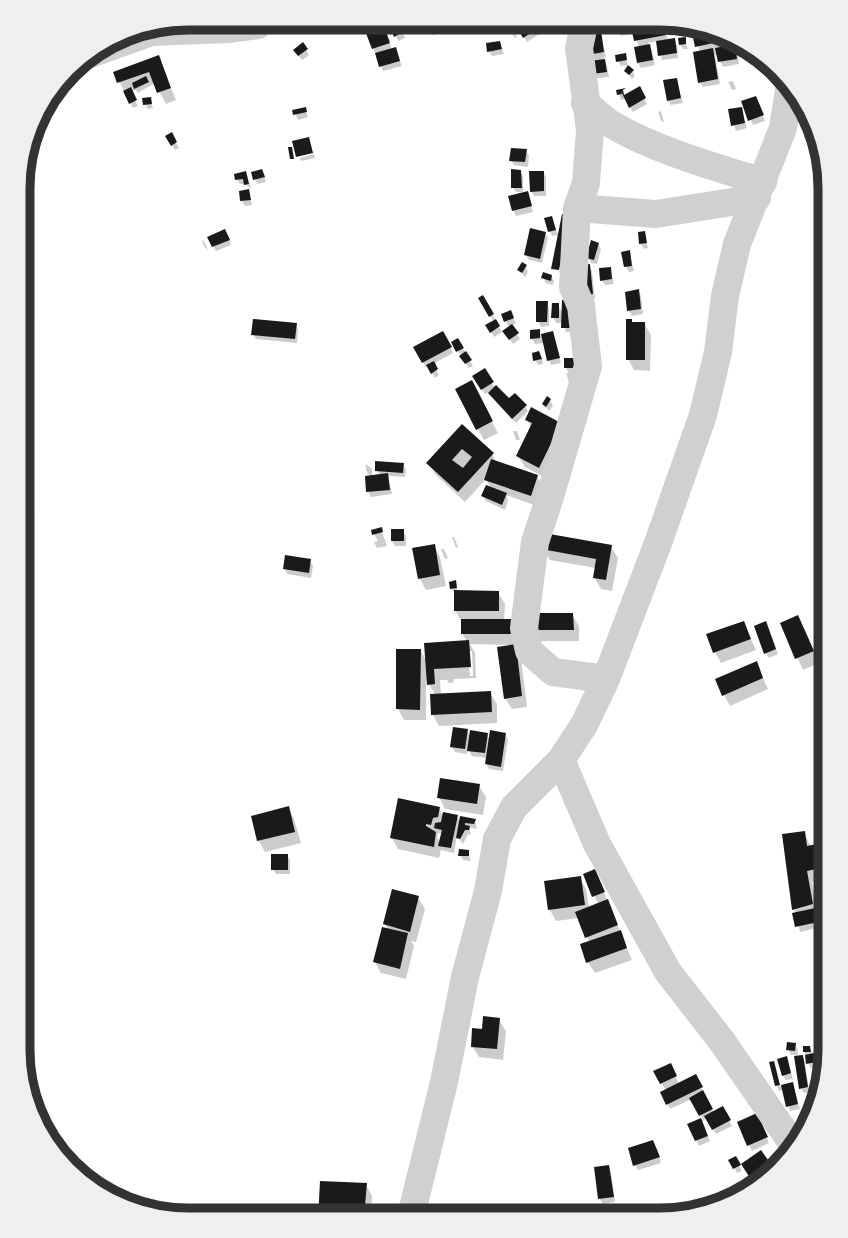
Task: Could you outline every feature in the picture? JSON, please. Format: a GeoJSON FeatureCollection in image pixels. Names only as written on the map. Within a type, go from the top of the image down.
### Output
{"type":"FeatureCollection","features":[{"type":"Feature","properties":{"kind":"street"},"geometry":{"type":"LineString","coordinates":[[168,31],[203,30]]}},
{"type":"Feature","properties":{"kind":"street"},"geometry":{"type":"LineString","coordinates":[[583,30],[579,48],[590,131],[586,183],[577,208],[573,287],[581,306],[588,366],[535,542],[524,628],[529,651],[553,672],[606,679]]}},
{"type":"Feature","properties":{"kind":"street"},"geometry":{"type":"LineString","coordinates":[[413,1208],[444,1082],[465,977],[488,891],[497,839],[514,807],[561,760],[584,725],[606,679],[703,415],[719,352],[725,296],[737,244],[783,128],[788,95]]}},
{"type":"Feature","properties":{"kind":"street"},"geometry":{"type":"LineString","coordinates":[[585,103],[611,123],[760,190]]}},
{"type":"Feature","properties":{"kind":"street"},"geometry":{"type":"LineString","coordinates":[[577,208],[656,214],[760,190]]}},
{"type":"Feature","properties":{"kind":"street"},"geometry":{"type":"LineString","coordinates":[[561,760],[597,844],[668,972],[721,1040],[790,1140]]}},
{"type":"Feature","properties":{"kind":"building"},"geometry":{"type":"Polygon","coordinates":[[[365,30],[385,30],[390,43],[372,49],[365,30]]]}},
{"type":"Feature","properties":{"kind":"building"},"geometry":{"type":"Polygon","coordinates":[[[391,30],[402,30],[403,32],[394,37],[391,30]]]}},
{"type":"Feature","properties":{"kind":"building"},"geometry":{"type":"Polygon","coordinates":[[[518,30],[536,30],[523,38],[518,30]]]}},
{"type":"Feature","properties":{"kind":"building"},"geometry":{"type":"Polygon","coordinates":[[[601,30],[604,52],[587,55],[584,32],[601,30]]]}},
{"type":"Feature","properties":{"kind":"building"},"geometry":{"type":"Polygon","coordinates":[[[632,30],[665,30],[666,35],[634,41],[632,30]]]}},
{"type":"Feature","properties":{"kind":"building"},"geometry":{"type":"Polygon","coordinates":[[[692,33],[720,42],[695,47],[692,33]]]}},
{"type":"Feature","properties":{"kind":"building"},"geometry":{"type":"Polygon","coordinates":[[[686,37],[686,44],[679,45],[678,38],[686,37]]]}},
{"type":"Feature","properties":{"kind":"building"},"geometry":{"type":"Polygon","coordinates":[[[675,38],[677,53],[658,56],[656,41],[675,38]]]}},
{"type":"Feature","properties":{"kind":"building"},"geometry":{"type":"Polygon","coordinates":[[[500,41],[502,49],[487,52],[486,43],[500,41]]]}},
{"type":"Feature","properties":{"kind":"building"},"geometry":{"type":"Polygon","coordinates":[[[303,42],[308,49],[298,56],[293,50],[303,42]]]}},
{"type":"Feature","properties":{"kind":"building"},"geometry":{"type":"Polygon","coordinates":[[[650,44],[653,60],[637,63],[634,47],[650,44]]]}},
{"type":"Feature","properties":{"kind":"building"},"geometry":{"type":"Polygon","coordinates":[[[728,45],[736,49],[737,59],[718,62],[715,48],[728,45]]]}},
{"type":"Feature","properties":{"kind":"building"},"geometry":{"type":"Polygon","coordinates":[[[396,47],[400,61],[379,67],[375,53],[396,47]]]}},
{"type":"Feature","properties":{"kind":"building"},"geometry":{"type":"Polygon","coordinates":[[[713,48],[718,79],[698,83],[693,52],[713,48]]]}},
{"type":"Feature","properties":{"kind":"building"},"geometry":{"type":"Polygon","coordinates":[[[626,53],[627,60],[616,62],[615,55],[626,53]]]}},
{"type":"Feature","properties":{"kind":"building"},"geometry":{"type":"Polygon","coordinates":[[[159,55],[171,88],[157,93],[149,72],[117,83],[113,72],[159,55]]]}},
{"type":"Feature","properties":{"kind":"building"},"geometry":{"type":"Polygon","coordinates":[[[605,59],[607,72],[592,74],[590,61],[605,59]]]}},
{"type":"Feature","properties":{"kind":"building"},"geometry":{"type":"Polygon","coordinates":[[[628,65],[634,70],[629,75],[624,71],[628,65]]]}},
{"type":"Feature","properties":{"kind":"building"},"geometry":{"type":"Polygon","coordinates":[[[146,76],[149,82],[134,89],[132,83],[146,76]]]}},
{"type":"Feature","properties":{"kind":"building"},"geometry":{"type":"Polygon","coordinates":[[[677,78],[681,98],[667,101],[663,80],[677,78]]]}},
{"type":"Feature","properties":{"kind":"building"},"geometry":{"type":"Polygon","coordinates":[[[640,86],[646,98],[629,108],[621,91],[622,94],[617,95],[616,90],[626,88],[623,90],[624,95],[640,86]]]}},
{"type":"Feature","properties":{"kind":"building"},"geometry":{"type":"Polygon","coordinates":[[[131,87],[137,100],[129,104],[123,91],[131,87]]]}},
{"type":"Feature","properties":{"kind":"building"},"geometry":{"type":"Polygon","coordinates":[[[756,96],[764,115],[748,121],[741,101],[756,96]]]}},
{"type":"Feature","properties":{"kind":"building"},"geometry":{"type":"Polygon","coordinates":[[[151,97],[152,104],[143,105],[142,98],[151,97]]]}},
{"type":"Feature","properties":{"kind":"building"},"geometry":{"type":"Polygon","coordinates":[[[306,107],[307,112],[293,115],[292,110],[306,107]]]}},
{"type":"Feature","properties":{"kind":"building"},"geometry":{"type":"Polygon","coordinates":[[[742,107],[745,123],[731,126],[728,109],[742,107]]]}},
{"type":"Feature","properties":{"kind":"building"},"geometry":{"type":"Polygon","coordinates":[[[172,132],[177,142],[171,146],[165,136],[172,132]]]}},
{"type":"Feature","properties":{"kind":"building"},"geometry":{"type":"Polygon","coordinates":[[[309,137],[313,153],[296,157],[292,141],[309,137]]]}},
{"type":"Feature","properties":{"kind":"building"},"geometry":{"type":"Polygon","coordinates":[[[288,147],[292,147],[294,159],[290,159],[288,147]]]}},
{"type":"Feature","properties":{"kind":"building"},"geometry":{"type":"Polygon","coordinates":[[[511,148],[527,149],[525,162],[509,161],[511,148]]]}},
{"type":"Feature","properties":{"kind":"building"},"geometry":{"type":"Polygon","coordinates":[[[262,169],[265,177],[253,180],[251,172],[262,169]]]}},
{"type":"Feature","properties":{"kind":"building"},"geometry":{"type":"Polygon","coordinates":[[[511,169],[521,170],[522,188],[511,188],[511,169]]]}},
{"type":"Feature","properties":{"kind":"building"},"geometry":{"type":"Polygon","coordinates":[[[246,171],[249,184],[244,185],[243,179],[235,180],[234,174],[246,171]]]}},
{"type":"Feature","properties":{"kind":"building"},"geometry":{"type":"Polygon","coordinates":[[[529,171],[544,171],[544,191],[530,192],[529,171]]]}},
{"type":"Feature","properties":{"kind":"building"},"geometry":{"type":"Polygon","coordinates":[[[249,189],[251,200],[240,201],[239,191],[249,189]]]}},
{"type":"Feature","properties":{"kind":"building"},"geometry":{"type":"Polygon","coordinates":[[[528,191],[532,206],[512,211],[508,196],[528,191]]]}},
{"type":"Feature","properties":{"kind":"building"},"geometry":{"type":"Polygon","coordinates":[[[562,214],[570,216],[559,270],[551,269],[562,214]]]}},
{"type":"Feature","properties":{"kind":"building"},"geometry":{"type":"Polygon","coordinates":[[[552,216],[556,230],[548,232],[544,218],[552,216]]]}},
{"type":"Feature","properties":{"kind":"building"},"geometry":{"type":"Polygon","coordinates":[[[530,228],[546,232],[540,259],[524,255],[530,228]]]}},
{"type":"Feature","properties":{"kind":"building"},"geometry":{"type":"Polygon","coordinates":[[[225,229],[230,240],[212,247],[207,237],[225,229]]]}},
{"type":"Feature","properties":{"kind":"building"},"geometry":{"type":"Polygon","coordinates":[[[645,231],[647,243],[639,244],[638,232],[645,231]]]}},
{"type":"Feature","properties":{"kind":"building"},"geometry":{"type":"Polygon","coordinates":[[[591,240],[599,243],[594,260],[586,258],[591,240]]]}},
{"type":"Feature","properties":{"kind":"building"},"geometry":{"type":"Polygon","coordinates":[[[630,250],[632,266],[624,267],[621,252],[630,250]]]}},
{"type":"Feature","properties":{"kind":"building"},"geometry":{"type":"Polygon","coordinates":[[[522,262],[527,265],[522,273],[517,270],[522,262]]]}},
{"type":"Feature","properties":{"kind":"building"},"geometry":{"type":"Polygon","coordinates":[[[590,264],[593,294],[579,296],[576,265],[590,264]]]}},
{"type":"Feature","properties":{"kind":"building"},"geometry":{"type":"Polygon","coordinates":[[[611,267],[612,279],[600,281],[599,268],[611,267]]]}},
{"type":"Feature","properties":{"kind":"building"},"geometry":{"type":"Polygon","coordinates":[[[543,272],[552,275],[551,281],[541,278],[543,272]]]}},
{"type":"Feature","properties":{"kind":"building"},"geometry":{"type":"Polygon","coordinates":[[[639,289],[641,309],[627,311],[625,292],[639,289]]]}},
{"type":"Feature","properties":{"kind":"building"},"geometry":{"type":"Polygon","coordinates":[[[483,295],[494,314],[489,317],[478,298],[483,295]]]}},
{"type":"Feature","properties":{"kind":"building"},"geometry":{"type":"Polygon","coordinates":[[[562,300],[577,301],[577,328],[561,328],[562,300]]]}},
{"type":"Feature","properties":{"kind":"building"},"geometry":{"type":"Polygon","coordinates":[[[536,301],[548,301],[547,322],[536,322],[536,301]]]}},
{"type":"Feature","properties":{"kind":"building"},"geometry":{"type":"Polygon","coordinates":[[[552,303],[559,303],[559,318],[551,318],[552,303]]]}},
{"type":"Feature","properties":{"kind":"building"},"geometry":{"type":"Polygon","coordinates":[[[511,310],[514,318],[504,322],[501,314],[511,310]]]}},
{"type":"Feature","properties":{"kind":"building"},"geometry":{"type":"Polygon","coordinates":[[[253,319],[297,323],[295,339],[251,335],[253,319]]]}},
{"type":"Feature","properties":{"kind":"building"},"geometry":{"type":"Polygon","coordinates":[[[496,319],[500,326],[490,333],[485,325],[496,319]]]}},
{"type":"Feature","properties":{"kind":"building"},"geometry":{"type":"Polygon","coordinates":[[[626,319],[645,322],[645,360],[626,360],[626,319]]]}},
{"type":"Feature","properties":{"kind":"building"},"geometry":{"type":"Polygon","coordinates":[[[512,324],[519,333],[509,340],[502,331],[512,324]]]}},
{"type":"Feature","properties":{"kind":"building"},"geometry":{"type":"Polygon","coordinates":[[[540,329],[540,338],[530,339],[530,330],[540,329]]]}},
{"type":"Feature","properties":{"kind":"building"},"geometry":{"type":"Polygon","coordinates":[[[443,331],[452,347],[422,363],[413,347],[443,331]]]}},
{"type":"Feature","properties":{"kind":"building"},"geometry":{"type":"Polygon","coordinates":[[[553,331],[560,358],[547,361],[541,334],[553,331]]]}},
{"type":"Feature","properties":{"kind":"building"},"geometry":{"type":"Polygon","coordinates":[[[458,338],[464,348],[456,352],[451,342],[458,338]]]}},
{"type":"Feature","properties":{"kind":"building"},"geometry":{"type":"Polygon","coordinates":[[[466,351],[472,360],[465,364],[459,356],[466,351]]]}},
{"type":"Feature","properties":{"kind":"building"},"geometry":{"type":"Polygon","coordinates":[[[539,351],[542,359],[533,361],[532,353],[539,351]]]}},
{"type":"Feature","properties":{"kind":"building"},"geometry":{"type":"Polygon","coordinates":[[[564,358],[575,358],[575,368],[564,368],[564,358]]]}},
{"type":"Feature","properties":{"kind":"building"},"geometry":{"type":"Polygon","coordinates":[[[434,361],[438,369],[431,374],[426,365],[434,361]]]}},
{"type":"Feature","properties":{"kind":"building"},"geometry":{"type":"Polygon","coordinates":[[[485,368],[494,382],[481,390],[472,376],[485,368]]]}},
{"type":"Feature","properties":{"kind":"building"},"geometry":{"type":"Polygon","coordinates":[[[472,380],[493,421],[476,430],[455,389],[472,380]]]}},
{"type":"Feature","properties":{"kind":"building"},"geometry":{"type":"Polygon","coordinates":[[[496,385],[509,398],[515,393],[527,405],[512,419],[488,393],[496,385]]]}},
{"type":"Feature","properties":{"kind":"building"},"geometry":{"type":"Polygon","coordinates":[[[547,396],[551,399],[546,407],[542,404],[547,396]]]}},
{"type":"Feature","properties":{"kind":"building"},"geometry":{"type":"Polygon","coordinates":[[[531,407],[561,423],[539,468],[516,456],[532,423],[525,420],[531,407]]]}},
{"type":"Feature","properties":{"kind":"building"},"geometry":{"type":"Polygon","coordinates":[[[462,424],[494,453],[458,492],[426,463],[462,424]],[[462,449],[452,460],[463,468],[472,457],[462,449]]]}},
{"type":"Feature","properties":{"kind":"building"},"geometry":{"type":"Polygon","coordinates":[[[491,459],[538,475],[531,496],[484,480],[491,459]]]}},
{"type":"Feature","properties":{"kind":"building"},"geometry":{"type":"Polygon","coordinates":[[[375,461],[404,463],[403,473],[375,471],[375,461]]]}},
{"type":"Feature","properties":{"kind":"building"},"geometry":{"type":"Polygon","coordinates":[[[388,473],[390,490],[366,492],[365,476],[388,473]]]}},
{"type":"Feature","properties":{"kind":"building"},"geometry":{"type":"Polygon","coordinates":[[[486,485],[507,493],[502,505],[481,496],[486,485]]]}},
{"type":"Feature","properties":{"kind":"building"},"geometry":{"type":"Polygon","coordinates":[[[382,527],[383,532],[372,535],[371,530],[382,527]]]}},
{"type":"Feature","properties":{"kind":"building"},"geometry":{"type":"Polygon","coordinates":[[[391,529],[404,529],[404,541],[391,541],[391,529]]]}},
{"type":"Feature","properties":{"kind":"building"},"geometry":{"type":"Polygon","coordinates":[[[544,533],[612,545],[606,580],[593,578],[596,559],[541,549],[544,533]]]}},
{"type":"Feature","properties":{"kind":"building"},"geometry":{"type":"Polygon","coordinates":[[[435,544],[440,575],[418,579],[412,548],[435,544]]]}},
{"type":"Feature","properties":{"kind":"building"},"geometry":{"type":"Polygon","coordinates":[[[285,555],[311,559],[309,573],[283,569],[285,555]]]}},
{"type":"Feature","properties":{"kind":"building"},"geometry":{"type":"Polygon","coordinates":[[[456,580],[457,588],[450,589],[449,582],[456,580]]]}},
{"type":"Feature","properties":{"kind":"building"},"geometry":{"type":"Polygon","coordinates":[[[454,590],[499,591],[499,611],[454,611],[454,590]]]}},
{"type":"Feature","properties":{"kind":"building"},"geometry":{"type":"Polygon","coordinates":[[[530,613],[573,613],[574,630],[530,630],[530,613]]]}},
{"type":"Feature","properties":{"kind":"building"},"geometry":{"type":"Polygon","coordinates":[[[798,615],[814,651],[795,659],[780,623],[798,615]]]}},
{"type":"Feature","properties":{"kind":"building"},"geometry":{"type":"Polygon","coordinates":[[[461,619],[513,619],[513,634],[461,634],[461,619]]]}},
{"type":"Feature","properties":{"kind":"building"},"geometry":{"type":"Polygon","coordinates":[[[744,621],[751,639],[713,653],[706,634],[744,621]]]}},
{"type":"Feature","properties":{"kind":"building"},"geometry":{"type":"Polygon","coordinates":[[[766,621],[776,649],[764,654],[754,626],[766,621]]]}},
{"type":"Feature","properties":{"kind":"building"},"geometry":{"type":"Polygon","coordinates":[[[469,640],[471,667],[434,669],[435,684],[427,685],[424,643],[469,640]]]}},
{"type":"Feature","properties":{"kind":"building"},"geometry":{"type":"Polygon","coordinates":[[[516,644],[522,696],[504,699],[497,647],[516,644]]]}},
{"type":"Feature","properties":{"kind":"building"},"geometry":{"type":"Polygon","coordinates":[[[396,649],[421,649],[420,710],[396,709],[396,649]]]}},
{"type":"Feature","properties":{"kind":"building"},"geometry":{"type":"Polygon","coordinates":[[[757,661],[763,678],[722,696],[715,679],[757,661]]]}},
{"type":"Feature","properties":{"kind":"building"},"geometry":{"type":"Polygon","coordinates":[[[491,691],[492,712],[431,715],[430,694],[491,691]]]}},
{"type":"Feature","properties":{"kind":"building"},"geometry":{"type":"Polygon","coordinates":[[[453,727],[468,729],[465,749],[450,747],[453,727]]]}},
{"type":"Feature","properties":{"kind":"building"},"geometry":{"type":"Polygon","coordinates":[[[470,730],[488,733],[485,753],[467,751],[470,730]]]}},
{"type":"Feature","properties":{"kind":"building"},"geometry":{"type":"Polygon","coordinates":[[[490,730],[506,733],[501,767],[485,764],[490,730]]]}},
{"type":"Feature","properties":{"kind":"building"},"geometry":{"type":"Polygon","coordinates":[[[440,778],[480,784],[477,804],[437,798],[440,778]]]}},
{"type":"Feature","properties":{"kind":"building"},"geometry":{"type":"Polygon","coordinates":[[[398,798],[440,807],[438,817],[433,818],[431,825],[426,824],[436,832],[434,847],[390,838],[398,798]]]}},
{"type":"Feature","properties":{"kind":"building"},"geometry":{"type":"Polygon","coordinates":[[[289,806],[295,832],[257,841],[251,816],[289,806]]]}},
{"type":"Feature","properties":{"kind":"building"},"geometry":{"type":"Polygon","coordinates":[[[443,812],[458,815],[451,848],[438,846],[442,830],[434,828],[435,823],[441,822],[443,812]]]}},
{"type":"Feature","properties":{"kind":"building"},"geometry":{"type":"Polygon","coordinates":[[[460,816],[476,819],[474,824],[465,823],[470,826],[469,830],[465,830],[460,839],[456,838],[460,816]]]}},
{"type":"Feature","properties":{"kind":"building"},"geometry":{"type":"Polygon","coordinates":[[[805,831],[807,846],[818,844],[818,869],[807,871],[813,904],[792,910],[782,834],[805,831]]]}},
{"type":"Feature","properties":{"kind":"building"},"geometry":{"type":"Polygon","coordinates":[[[459,849],[469,850],[469,856],[458,856],[459,849]]]}},
{"type":"Feature","properties":{"kind":"building"},"geometry":{"type":"Polygon","coordinates":[[[271,854],[288,854],[288,870],[271,870],[271,854]]]}},
{"type":"Feature","properties":{"kind":"building"},"geometry":{"type":"Polygon","coordinates":[[[595,869],[605,892],[592,897],[583,874],[595,869]]]}},
{"type":"Feature","properties":{"kind":"building"},"geometry":{"type":"Polygon","coordinates":[[[581,876],[585,905],[548,910],[544,881],[581,876]]]}},
{"type":"Feature","properties":{"kind":"building"},"geometry":{"type":"Polygon","coordinates":[[[392,889],[419,896],[410,932],[383,924],[392,889]]]}},
{"type":"Feature","properties":{"kind":"building"},"geometry":{"type":"Polygon","coordinates":[[[608,899],[618,925],[585,938],[575,912],[608,899]]]}},
{"type":"Feature","properties":{"kind":"building"},"geometry":{"type":"Polygon","coordinates":[[[818,907],[818,922],[795,927],[792,913],[818,907]]]}},
{"type":"Feature","properties":{"kind":"building"},"geometry":{"type":"Polygon","coordinates":[[[382,927],[408,933],[400,969],[373,962],[382,927]]]}},
{"type":"Feature","properties":{"kind":"building"},"geometry":{"type":"Polygon","coordinates":[[[621,930],[627,948],[586,963],[580,944],[621,930]]]}},
{"type":"Feature","properties":{"kind":"building"},"geometry":{"type":"Polygon","coordinates":[[[483,1016],[500,1018],[497,1049],[471,1047],[472,1028],[482,1029],[483,1016]]]}},
{"type":"Feature","properties":{"kind":"building"},"geometry":{"type":"Polygon","coordinates":[[[787,1042],[796,1043],[795,1051],[786,1050],[787,1042]]]}},
{"type":"Feature","properties":{"kind":"building"},"geometry":{"type":"Polygon","coordinates":[[[803,1046],[810,1046],[811,1052],[803,1052],[803,1046]]]}},
{"type":"Feature","properties":{"kind":"building"},"geometry":{"type":"Polygon","coordinates":[[[814,1053],[816,1062],[806,1064],[805,1055],[814,1053]]]}},
{"type":"Feature","properties":{"kind":"building"},"geometry":{"type":"Polygon","coordinates":[[[803,1055],[808,1087],[799,1089],[794,1056],[803,1055]]]}},
{"type":"Feature","properties":{"kind":"building"},"geometry":{"type":"Polygon","coordinates":[[[787,1056],[791,1073],[782,1076],[777,1059],[787,1056]]]}},
{"type":"Feature","properties":{"kind":"building"},"geometry":{"type":"Polygon","coordinates":[[[774,1061],[780,1085],[775,1086],[769,1062],[774,1061]]]}},
{"type":"Feature","properties":{"kind":"building"},"geometry":{"type":"Polygon","coordinates":[[[671,1063],[677,1076],[660,1084],[653,1071],[671,1063]]]}},
{"type":"Feature","properties":{"kind":"building"},"geometry":{"type":"Polygon","coordinates":[[[696,1074],[703,1087],[666,1105],[660,1092],[696,1074]]]}},
{"type":"Feature","properties":{"kind":"building"},"geometry":{"type":"Polygon","coordinates":[[[793,1082],[798,1104],[786,1107],[781,1085],[793,1082]]]}},
{"type":"Feature","properties":{"kind":"building"},"geometry":{"type":"Polygon","coordinates":[[[703,1090],[713,1109],[699,1116],[689,1098],[703,1090]]]}},
{"type":"Feature","properties":{"kind":"building"},"geometry":{"type":"Polygon","coordinates":[[[723,1106],[731,1120],[712,1130],[704,1116],[723,1106]]]}},
{"type":"Feature","properties":{"kind":"building"},"geometry":{"type":"Polygon","coordinates":[[[757,1113],[768,1137],[747,1146],[737,1122],[757,1113]]]}},
{"type":"Feature","properties":{"kind":"building"},"geometry":{"type":"Polygon","coordinates":[[[701,1118],[708,1136],[695,1141],[687,1124],[701,1118]]]}},
{"type":"Feature","properties":{"kind":"building"},"geometry":{"type":"Polygon","coordinates":[[[653,1140],[660,1157],[633,1166],[628,1148],[653,1140]]]}},
{"type":"Feature","properties":{"kind":"building"},"geometry":{"type":"Polygon","coordinates":[[[761,1150],[771,1163],[751,1180],[741,1164],[761,1150]]]}},
{"type":"Feature","properties":{"kind":"building"},"geometry":{"type":"Polygon","coordinates":[[[736,1156],[741,1165],[733,1169],[728,1160],[736,1156]]]}},
{"type":"Feature","properties":{"kind":"building"},"geometry":{"type":"Polygon","coordinates":[[[609,1165],[614,1197],[598,1199],[594,1167],[609,1165]]]}},
{"type":"Feature","properties":{"kind":"building"},"geometry":{"type":"Polygon","coordinates":[[[320,1181],[367,1183],[365,1205],[343,1204],[343,1208],[319,1208],[320,1181]]]}}]}
